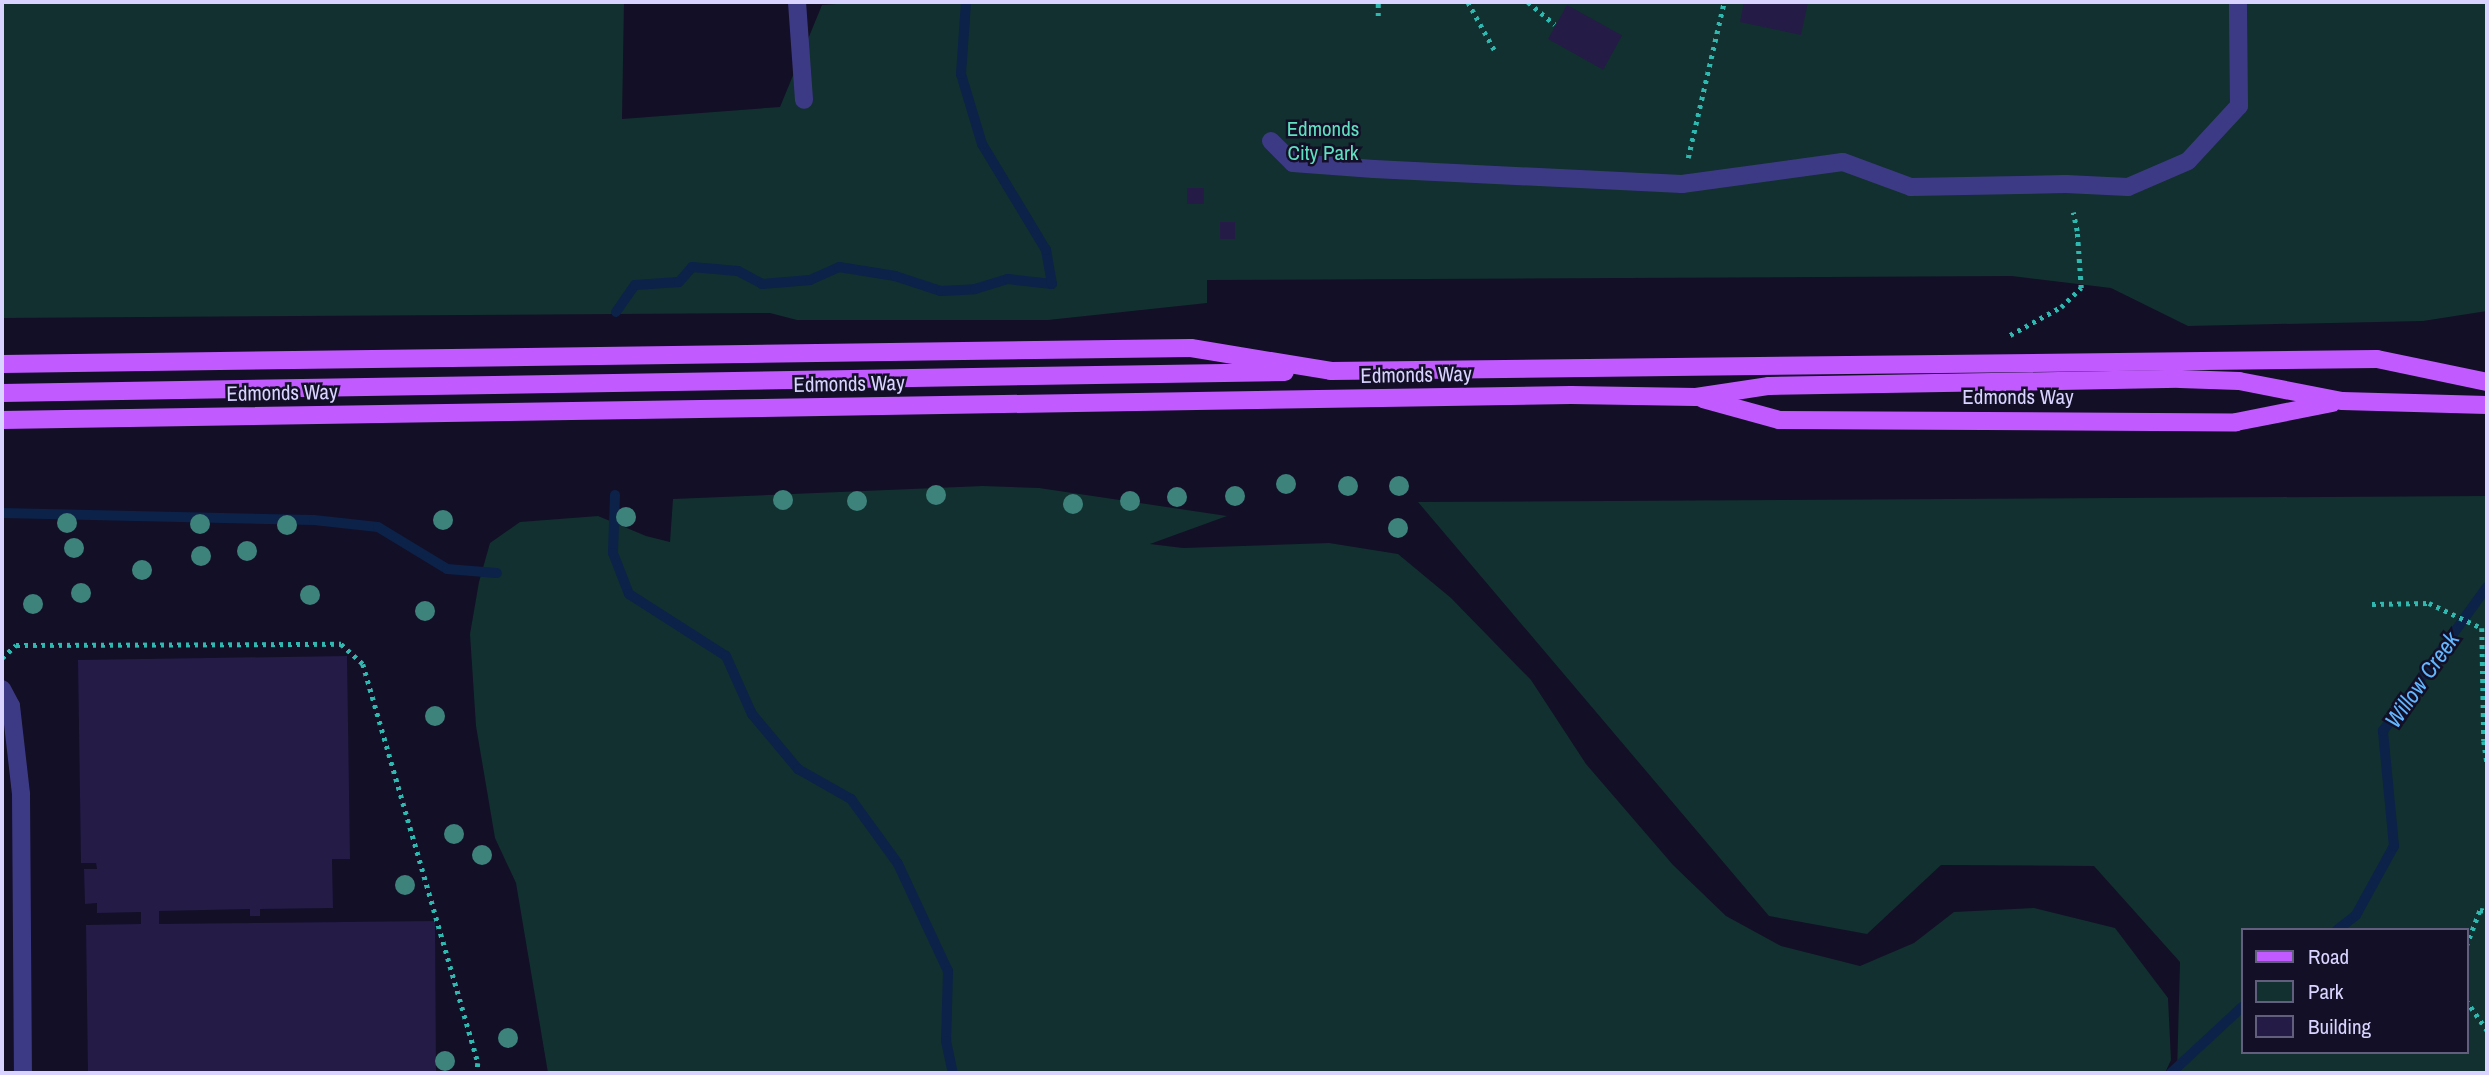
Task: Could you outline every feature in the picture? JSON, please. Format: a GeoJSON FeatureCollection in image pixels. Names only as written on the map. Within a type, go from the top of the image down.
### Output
{"type":"FeatureCollection","features":[{"type":"Feature","properties":{"kind":"main road"},"geometry":{"type":"LineString","coordinates":[[2,364],[1191,348],[1331,371]]}},
{"type":"Feature","properties":{"kind":"main road"},"geometry":{"type":"LineString","coordinates":[[2,393],[1331,371],[2376,359],[2487,382]]}},
{"type":"Feature","properties":{"kind":"main road","name":"Edmonds Way"},"geometry":{"type":"LineString","coordinates":[[2,420],[1571,395],[1696,397],[1769,386],[2180,379],[2239,381],[2342,401],[2487,405]]}},
{"type":"Feature","properties":{"kind":"main road","name":"Edmonds Way"},"geometry":{"type":"LineString","coordinates":[[1696,397],[1779,420],[2236,422],[2342,401]]}},
{"type":"Feature","properties":{"kind":"lane"},"geometry":{"type":"LineString","coordinates":[[797,2],[804,100]]}},
{"type":"Feature","properties":{"kind":"lane"},"geometry":{"type":"LineString","coordinates":[[1271,141],[1293,163],[1682,184],[1843,162],[1912,187],[2066,184],[2128,187],[2188,161],[2239,106],[2238,2]]}},
{"type":"Feature","properties":{"kind":"lane"},"geometry":{"type":"LineString","coordinates":[[2,689],[11,706],[21,794],[23,1073]]}},
{"type":"Feature","properties":{"kind":"path"},"geometry":{"type":"LineString","coordinates":[[1377,16],[1378,2]]}},
{"type":"Feature","properties":{"kind":"path"},"geometry":{"type":"LineString","coordinates":[[1468,2],[1495,51]]}},
{"type":"Feature","properties":{"kind":"path"},"geometry":{"type":"LineString","coordinates":[[1528,2],[1556,25]]}},
{"type":"Feature","properties":{"kind":"path"},"geometry":{"type":"LineString","coordinates":[[1682,184],[1724,2]]}},
{"type":"Feature","properties":{"kind":"path"},"geometry":{"type":"LineString","coordinates":[[2019,329],[2061,307],[2081,289],[2077,230],[2066,184]]}},
{"type":"Feature","properties":{"kind":"path"},"geometry":{"type":"LineString","coordinates":[[2372,604],[2430,603],[2482,628],[2484,741],[2487,763]]}},
{"type":"Feature","properties":{"kind":"path"},"geometry":{"type":"LineString","coordinates":[[2,658],[16,645],[341,644],[363,664],[478,1063],[477,1073]]}},
{"type":"Feature","properties":{"kind":"path"},"geometry":{"type":"LineString","coordinates":[[2468,941],[2480,910],[2487,911]]}},
{"type":"Feature","properties":{"kind":"path"},"geometry":{"type":"LineString","coordinates":[[2468,1003],[2487,1030]]}},
{"type":"Feature","properties":{"kind":"green space","name":"Edmonds City Park"},"geometry":{"type":"Polygon","coordinates":[[[2,2],[624,2],[622,119],[780,107],[822,5],[865,2],[2487,2],[2487,311],[2423,321],[2188,326],[2111,288],[2012,276],[1207,280],[1207,303],[1048,320],[797,320],[770,313],[2,318],[2,2]]]}},
{"type":"Feature","properties":{"kind":"green space"},"geometry":{"type":"Polygon","coordinates":[[[983,486],[1039,488],[1227,516],[1150,544],[1183,548],[1329,543],[1398,554],[1451,598],[1531,680],[1586,764],[1673,865],[1726,916],[1781,946],[1860,966],[1914,943],[1954,912],[2034,908],[2115,928],[2168,998],[2171,1060],[2165,1073],[548,1073],[516,883],[495,838],[476,726],[470,634],[479,582],[490,543],[520,522],[598,516],[646,536],[670,542],[673,499],[983,486]]]}},
{"type":"Feature","properties":{"kind":"green space"},"geometry":{"type":"Polygon","coordinates":[[[2487,496],[2487,1073],[2177,1073],[2180,962],[2094,866],[1941,865],[1867,934],[1769,916],[1418,502],[2487,496]]]}},
{"type":"Feature","properties":{"kind":"building"},"geometry":{"type":"Polygon","coordinates":[[[1744,2],[1808,2],[1801,35],[1740,22],[1744,2]]]}},
{"type":"Feature","properties":{"kind":"building"},"geometry":{"type":"Polygon","coordinates":[[[1567,5],[1622,36],[1603,70],[1548,39],[1567,5]]]}},
{"type":"Feature","properties":{"kind":"building"},"geometry":{"type":"Polygon","coordinates":[[[1187,188],[1204,188],[1204,204],[1187,204],[1187,188]]]}},
{"type":"Feature","properties":{"kind":"building"},"geometry":{"type":"Polygon","coordinates":[[[1220,222],[1235,222],[1235,239],[1220,239],[1220,222]]]}},
{"type":"Feature","properties":{"kind":"building"},"geometry":{"type":"Polygon","coordinates":[[[347,656],[350,859],[332,859],[333,908],[260,909],[260,916],[250,916],[250,909],[159,911],[159,924],[435,921],[436,1073],[88,1073],[86,925],[141,924],[141,912],[97,913],[97,903],[85,904],[84,869],[97,869],[96,863],[81,863],[78,660],[347,656]]]}},
{"type":"Feature","properties":{"kind":"waterway"},"geometry":{"type":"LineString","coordinates":[[616,312],[635,285],[679,282],[692,267],[738,271],[762,284],[810,280],[839,267],[895,276],[941,291],[975,289],[1008,279],[1052,284],[1046,250],[982,144],[961,74],[966,2]]}},
{"type":"Feature","properties":{"kind":"waterway"},"geometry":{"type":"LineString","coordinates":[[615,495],[613,553],[629,594],[726,656],[752,714],[798,769],[851,799],[898,864],[948,971],[946,1041],[953,1073]]}},
{"type":"Feature","properties":{"kind":"waterway"},"geometry":{"type":"LineString","coordinates":[[2,513],[314,520],[378,527],[447,569],[497,573]]}},
{"type":"Feature","properties":{"kind":"waterway","name":"Willow Creek"},"geometry":{"type":"LineString","coordinates":[[2340,928],[2356,915],[2394,846],[2383,731],[2487,587]]}},
{"type":"Feature","properties":{"kind":"waterway","name":"Willow Creek"},"geometry":{"type":"LineString","coordinates":[[2171,1073],[2240,1009]]}}]}
